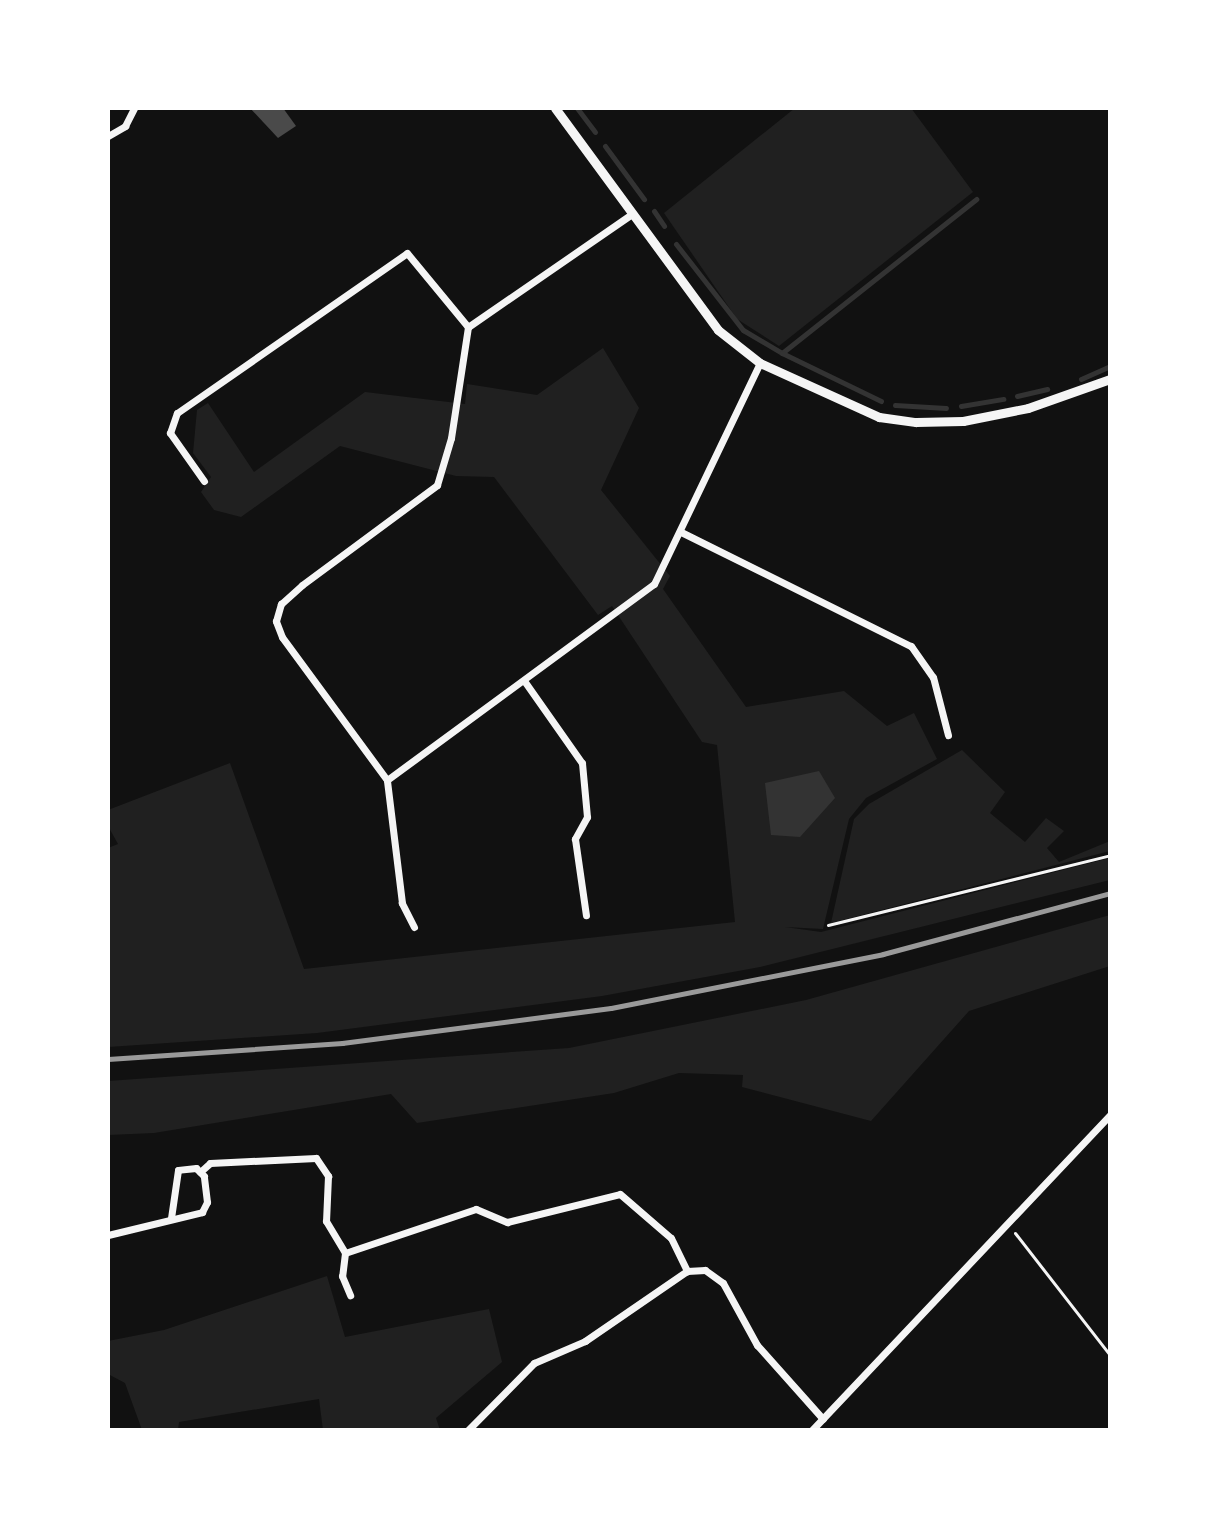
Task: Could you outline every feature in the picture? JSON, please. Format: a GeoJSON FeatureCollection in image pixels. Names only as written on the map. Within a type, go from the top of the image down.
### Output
{"type":"FeatureCollection","features":[{"type":"Feature","properties":{"kind":"street"},"geometry":{"type":"LineString","coordinates":[[108,136],[125,126],[134,108]]}},
{"type":"Feature","properties":{"kind":"street"},"geometry":{"type":"LineString","coordinates":[[555,108],[718,330],[760,363],[879,417],[916,422],[963,421],[1028,408],[1110,379]]}},
{"type":"Feature","properties":{"kind":"street"},"geometry":{"type":"LineString","coordinates":[[414,927],[402,903],[387,780],[282,637],[276,621],[281,604],[437,485],[451,438],[468,327],[632,214]]}},
{"type":"Feature","properties":{"kind":"street"},"geometry":{"type":"LineString","coordinates":[[204,481],[170,433],[177,413],[407,253],[468,327]]}},
{"type":"Feature","properties":{"kind":"street"},"geometry":{"type":"LineString","coordinates":[[387,780],[639,600],[654,584],[760,363]]}},
{"type":"Feature","properties":{"kind":"street"},"geometry":{"type":"LineString","coordinates":[[681,532],[911,646],[933,677],[948,735]]}},
{"type":"Feature","properties":{"kind":"street"},"geometry":{"type":"LineString","coordinates":[[525,682],[582,763],[587,817],[575,839],[586,915]]}},
{"type":"Feature","properties":{"kind":"street"},"geometry":{"type":"LineString","coordinates":[[812,1430],[1110,1115]]}},
{"type":"Feature","properties":{"kind":"street"},"geometry":{"type":"LineString","coordinates":[[171,1218],[178,1170],[200,1172],[210,1163],[316,1158],[328,1176],[326,1221],[345,1253],[342,1276],[350,1295]]}},
{"type":"Feature","properties":{"kind":"street"},"geometry":{"type":"LineString","coordinates":[[108,1235],[202,1212],[207,1202],[200,1172]]}},
{"type":"Feature","properties":{"kind":"street"},"geometry":{"type":"LineString","coordinates":[[345,1253],[476,1209],[507,1222],[620,1194],[671,1238],[687,1271]]}},
{"type":"Feature","properties":{"kind":"street"},"geometry":{"type":"LineString","coordinates":[[468,1430],[534,1363],[585,1341],[687,1271],[705,1270],[723,1283],[757,1345],[823,1419]]}},
{"type":"Feature","properties":{"kind":"path"},"geometry":{"type":"LineString","coordinates":[[828,925],[1110,855]]}},
{"type":"Feature","properties":{"kind":"path"},"geometry":{"type":"LineString","coordinates":[[1008,1224],[1110,1355]]}},
{"type":"Feature","properties":{"kind":"shaded area"},"geometry":{"type":"Polygon","coordinates":[[[795,108],[911,108],[973,192],[779,346],[737,319],[664,213],[795,108]]]}},
{"type":"Feature","properties":{"kind":"shaded area"},"geometry":{"type":"Polygon","coordinates":[[[603,348],[639,408],[601,490],[670,576],[663,589],[746,707],[844,691],[887,726],[914,713],[937,759],[866,798],[849,819],[823,929],[785,927],[821,932],[1110,858],[1110,880],[760,967],[602,996],[317,1033],[108,1047],[108,848],[118,844],[108,826],[108,810],[230,763],[304,969],[735,922],[717,745],[702,742],[612,606],[598,615],[494,477],[456,476],[340,446],[241,517],[214,510],[201,492],[211,477],[193,453],[197,410],[208,403],[254,472],[365,392],[465,404],[467,384],[537,395],[603,348]]]}},
{"type":"Feature","properties":{"kind":"shaded area"},"geometry":{"type":"Polygon","coordinates":[[[962,750],[1005,792],[990,813],[1025,842],[1046,818],[1064,831],[1047,848],[1059,862],[1110,841],[1110,851],[831,923],[854,819],[869,804],[962,750]]]}},
{"type":"Feature","properties":{"kind":"shaded area"},"geometry":{"type":"Polygon","coordinates":[[[819,771],[835,798],[800,837],[771,835],[765,783],[819,771]]]}},
{"type":"Feature","properties":{"kind":"shaded area"},"geometry":{"type":"Polygon","coordinates":[[[1110,915],[1110,966],[969,1011],[871,1121],[742,1087],[743,1075],[679,1073],[614,1093],[417,1123],[391,1094],[154,1133],[108,1135],[108,1081],[569,1048],[806,1000],[1110,915]]]}},
{"type":"Feature","properties":{"kind":"shaded area"},"geometry":{"type":"Polygon","coordinates":[[[327,1276],[345,1337],[489,1309],[502,1362],[436,1418],[440,1430],[323,1430],[319,1399],[179,1422],[178,1430],[142,1430],[125,1383],[108,1374],[108,1341],[164,1330],[327,1276]]]}},
{"type":"Feature","properties":{"kind":"building"},"geometry":{"type":"Polygon","coordinates":[[[250,108],[283,108],[296,126],[278,138],[250,108]]]}},
{"type":"Feature","properties":{"kind":"waterway"},"geometry":{"type":"LineString","coordinates":[[577,108],[595,132]]}},
{"type":"Feature","properties":{"kind":"waterway"},"geometry":{"type":"LineString","coordinates":[[605,146],[644,199]]}},
{"type":"Feature","properties":{"kind":"waterway"},"geometry":{"type":"LineString","coordinates":[[676,244],[743,330],[782,353],[976,199]]}},
{"type":"Feature","properties":{"kind":"waterway"},"geometry":{"type":"LineString","coordinates":[[654,211],[664,226]]}},
{"type":"Feature","properties":{"kind":"waterway"},"geometry":{"type":"LineString","coordinates":[[782,353],[881,401]]}},
{"type":"Feature","properties":{"kind":"waterway"},"geometry":{"type":"LineString","coordinates":[[1081,379],[1110,366]]}},
{"type":"Feature","properties":{"kind":"waterway"},"geometry":{"type":"LineString","coordinates":[[1017,396],[1047,389]]}},
{"type":"Feature","properties":{"kind":"waterway"},"geometry":{"type":"LineString","coordinates":[[961,406],[1003,399]]}},
{"type":"Feature","properties":{"kind":"waterway"},"geometry":{"type":"LineString","coordinates":[[895,405],[946,408]]}},
{"type":"Feature","properties":{"kind":"railway"},"geometry":{"type":"LineString","coordinates":[[108,1059],[342,1043],[611,1008],[883,954],[1110,893]]}}]}
